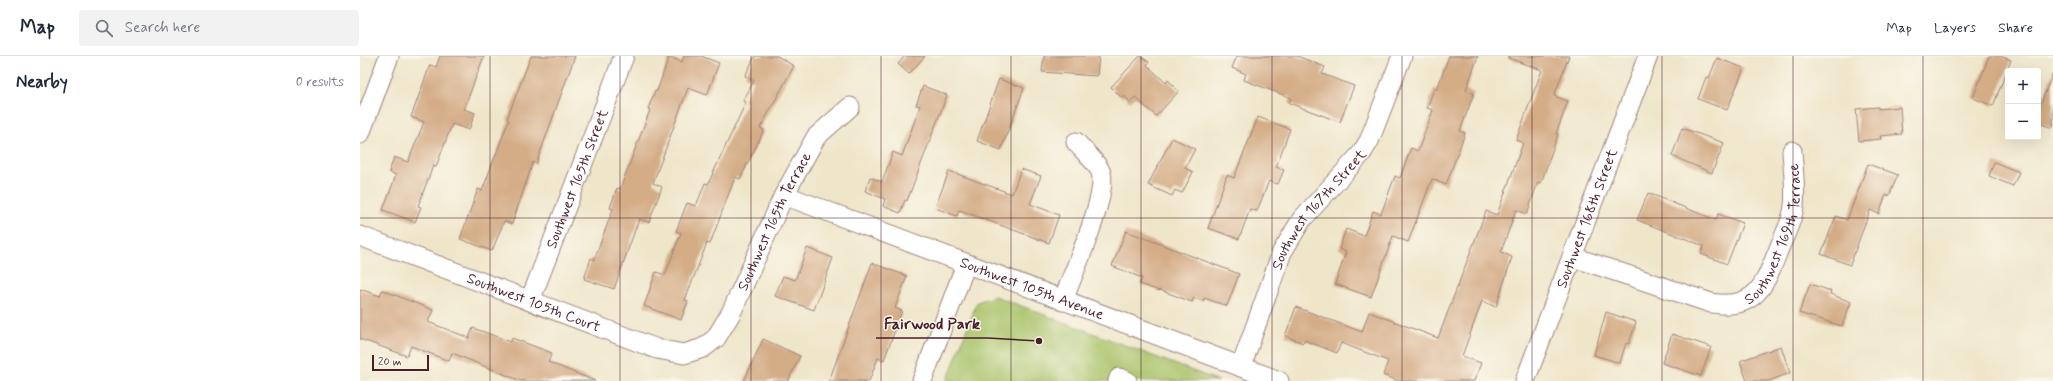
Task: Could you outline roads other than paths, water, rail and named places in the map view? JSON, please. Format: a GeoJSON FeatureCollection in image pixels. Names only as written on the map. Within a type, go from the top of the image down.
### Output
{"type":"FeatureCollection","features":[{"type":"Feature","properties":{"kind":"street"},"geometry":{"type":"LineString","coordinates":[[360,134],[389,56]]}},
{"type":"Feature","properties":{"kind":"street","name":"Southwest 165th Street"},"geometry":{"type":"LineString","coordinates":[[530,301],[624,56]]}},
{"type":"Feature","properties":{"kind":"street","name":"Southwest 168th Street"},"geometry":{"type":"LineString","coordinates":[[1525,381],[1648,56]]}},
{"type":"Feature","properties":{"kind":"street","name":"Southwest 167th Street"},"geometry":{"type":"LineString","coordinates":[[1240,367],[1282,252],[1302,219],[1361,154],[1369,141],[1401,57]]}},
{"type":"Feature","properties":{"kind":"street","name":"Southwest 165th Terrace"},"geometry":{"type":"LineString","coordinates":[[709,344],[716,338],[726,323],[784,195],[816,137],[850,107]]}},
{"type":"Feature","properties":{"kind":"street"},"geometry":{"type":"LineString","coordinates":[[1063,301],[1095,214],[1102,182],[1101,172],[1076,142]]}},
{"type":"Feature","properties":{"kind":"street","name":"Southwest 169th Terrace"},"geometry":{"type":"LineString","coordinates":[[1573,257],[1711,303],[1734,305],[1746,300],[1759,290],[1768,276],[1794,206],[1792,151]]}},
{"type":"Feature","properties":{"kind":"street","name":"Southwest 105th Avenue"},"geometry":{"type":"LineString","coordinates":[[784,195],[1279,381]]}},
{"type":"Feature","properties":{"kind":"street","name":"Southwest 105th Court"},"geometry":{"type":"LineString","coordinates":[[360,236],[671,353],[689,353],[709,344]]}},
{"type":"Feature","properties":{"kind":"street"},"geometry":{"type":"LineString","coordinates":[[922,381],[966,264]]}},
{"type":"Feature","properties":{"kind":"street"},"geometry":{"type":"LineString","coordinates":[[1118,381],[1118,378],[1127,381]]}},
{"type":"Feature","properties":{"kind":"place","name":"Fairwood Park"},"geometry":{"type":"Point","coordinates":[1039,341]}}]}
